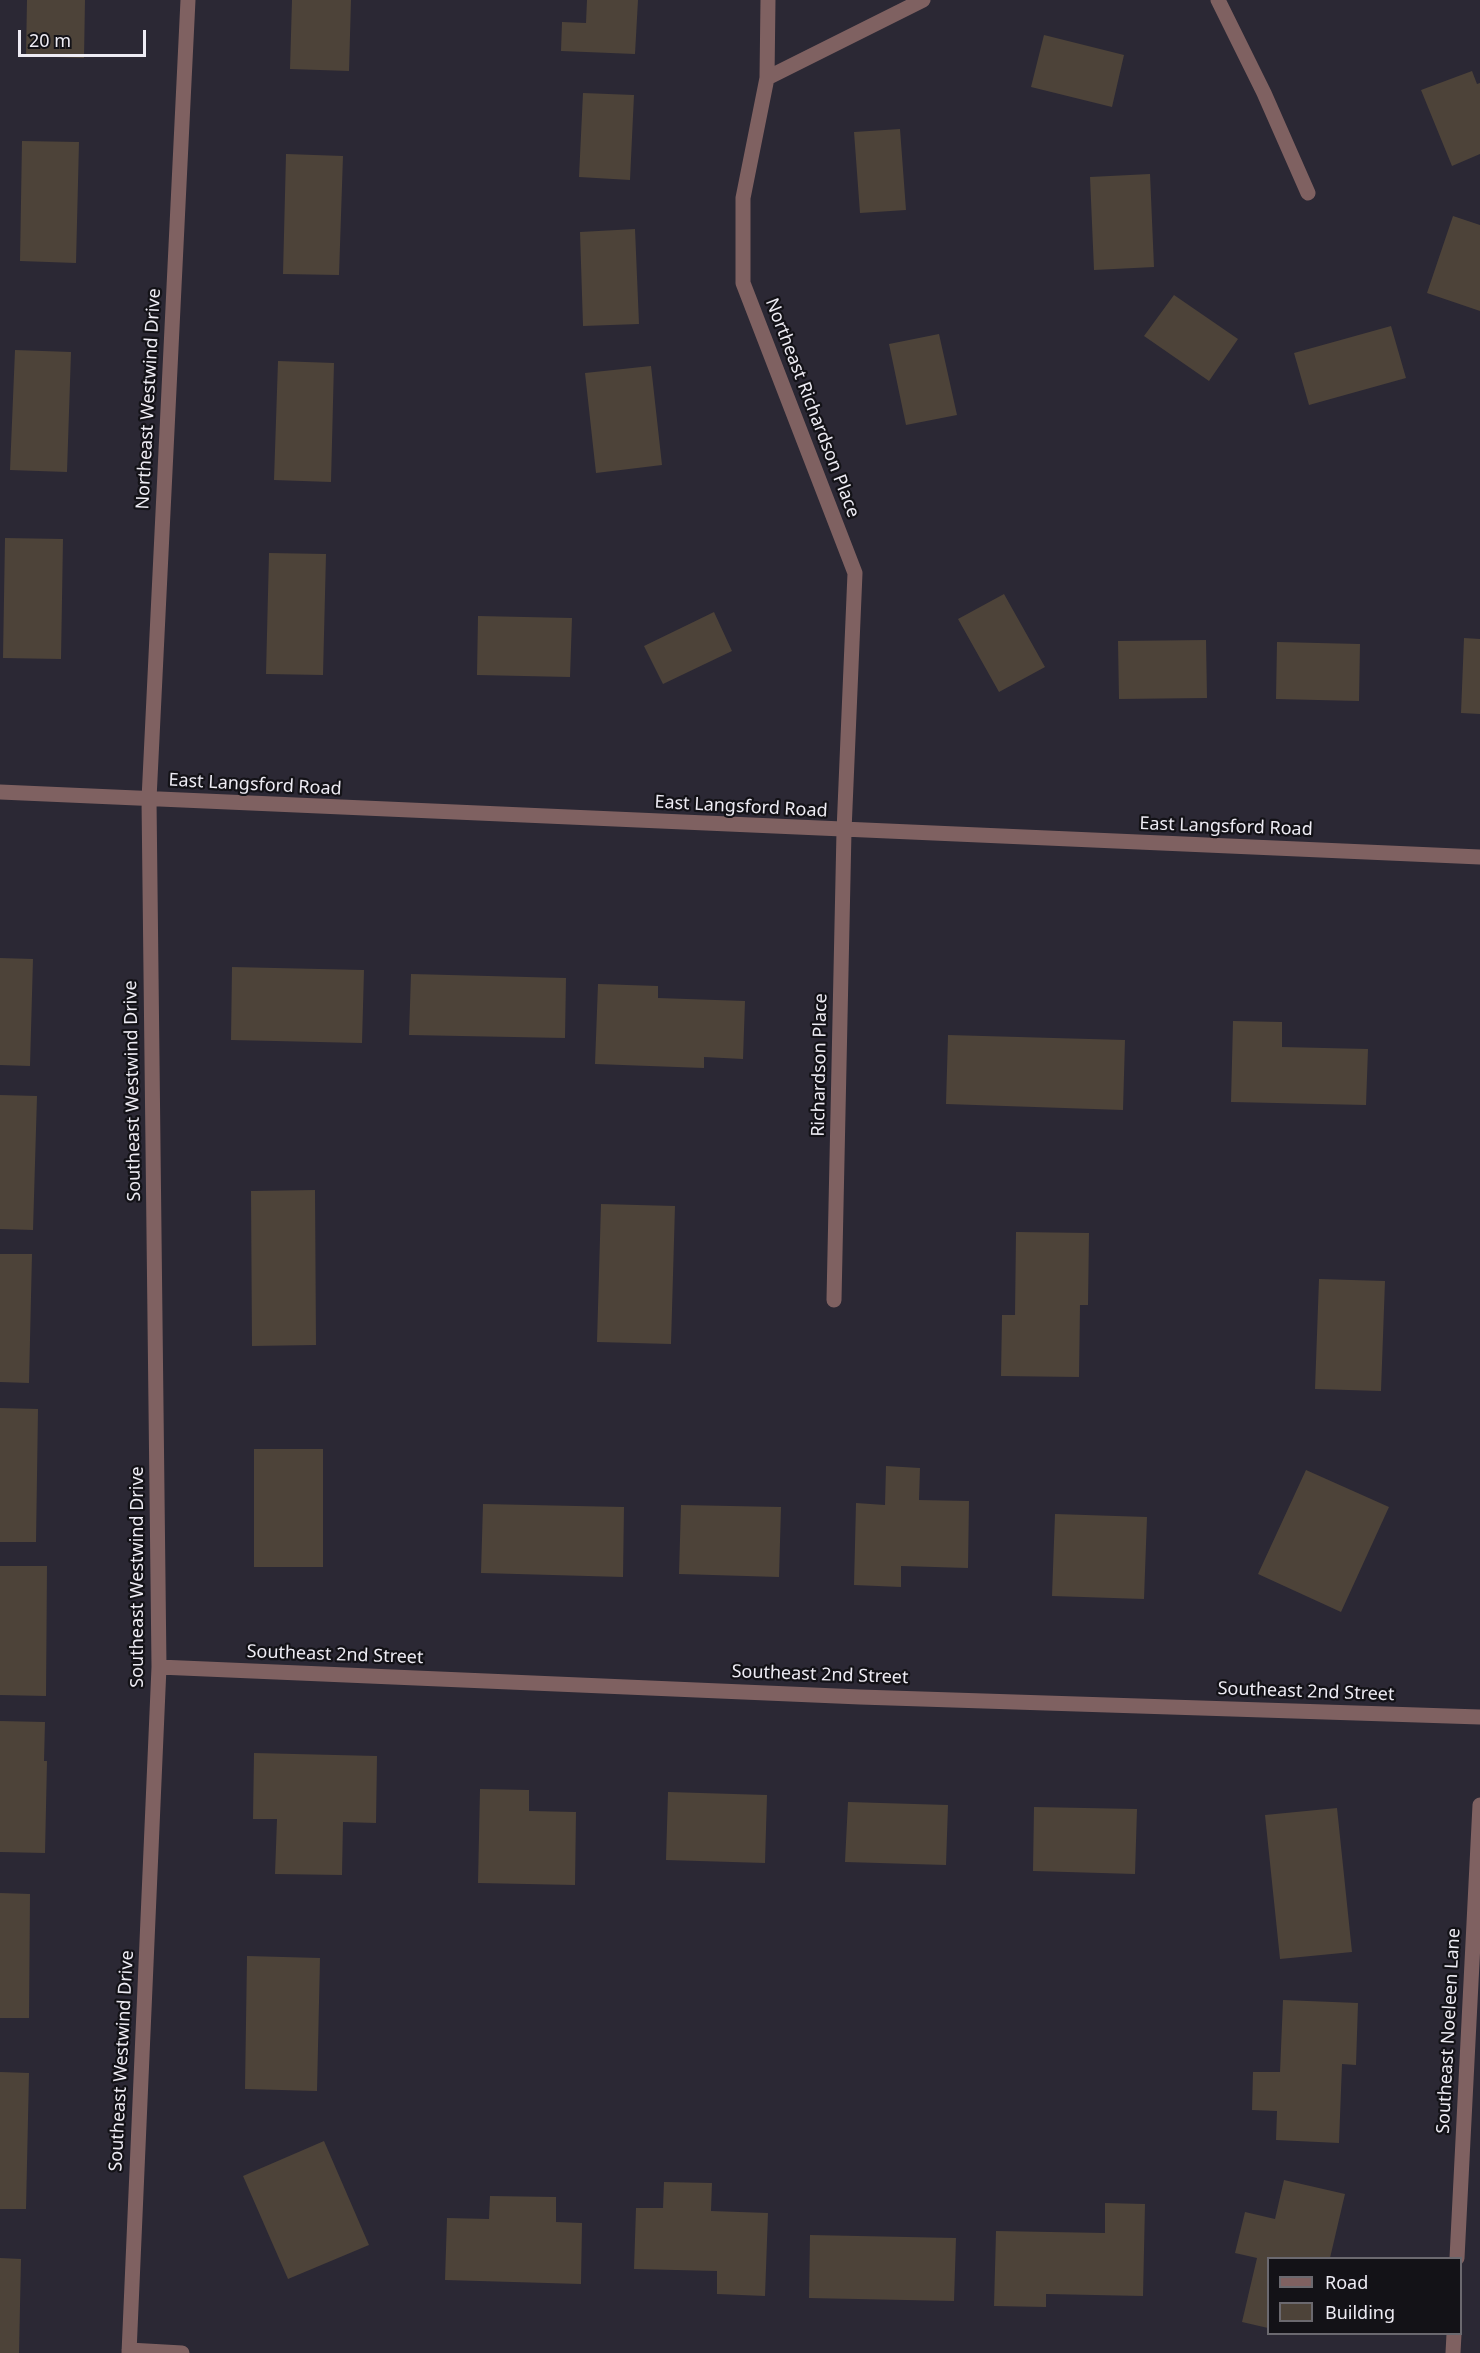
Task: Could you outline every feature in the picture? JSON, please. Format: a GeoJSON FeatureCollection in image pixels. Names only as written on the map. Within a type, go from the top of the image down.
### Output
{"type":"FeatureCollection","features":[{"type":"Feature","properties":{"kind":"street","name":"Northeast Westwind Drive"},"geometry":{"type":"LineString","coordinates":[[149,799],[188,0]]}},
{"type":"Feature","properties":{"kind":"street","name":"Northeast Richardson Place"},"geometry":{"type":"LineString","coordinates":[[768,0],[767,78],[743,198],[743,283],[855,573],[844,831]]}},
{"type":"Feature","properties":{"kind":"street"},"geometry":{"type":"LineString","coordinates":[[767,78],[923,0]]}},
{"type":"Feature","properties":{"kind":"street"},"geometry":{"type":"LineString","coordinates":[[1218,0],[1264,93],[1308,193]]}},
{"type":"Feature","properties":{"kind":"street","name":"East Langsford Road"},"geometry":{"type":"LineString","coordinates":[[0,792],[844,831],[1480,857]]}},
{"type":"Feature","properties":{"kind":"street","name":"Southeast Westwind Drive"},"geometry":{"type":"LineString","coordinates":[[129,2352],[159,1667],[149,799]]}},
{"type":"Feature","properties":{"kind":"street","name":"Richardson Place"},"geometry":{"type":"LineString","coordinates":[[834,1300],[844,831]]}},
{"type":"Feature","properties":{"kind":"street","name":"Southeast 2nd Street"},"geometry":{"type":"LineString","coordinates":[[159,1667],[860,1697],[1480,1717]]}},
{"type":"Feature","properties":{"kind":"street","name":"Southeast Noeleen Lane"},"geometry":{"type":"LineString","coordinates":[[1457,2257],[1480,1805]]}},
{"type":"Feature","properties":{"kind":"street"},"geometry":{"type":"LineString","coordinates":[[1453,2353],[1454,2335]]}},
{"type":"Feature","properties":{"kind":"street"},"geometry":{"type":"LineString","coordinates":[[129,2352],[182,2353]]}},
{"type":"Feature","properties":{"kind":"building"},"geometry":{"type":"Polygon","coordinates":[[[27,0],[85,0],[84,58],[26,56],[27,0]]]}},
{"type":"Feature","properties":{"kind":"building"},"geometry":{"type":"Polygon","coordinates":[[[292,0],[351,0],[349,71],[290,69],[292,0]]]}},
{"type":"Feature","properties":{"kind":"building"},"geometry":{"type":"Polygon","coordinates":[[[587,0],[638,0],[635,54],[561,51],[562,22],[586,23],[587,0]]]}},
{"type":"Feature","properties":{"kind":"building"},"geometry":{"type":"Polygon","coordinates":[[[1044,35],[1124,55],[1112,107],[1031,87],[1044,35]]]}},
{"type":"Feature","properties":{"kind":"building"},"geometry":{"type":"Polygon","coordinates":[[[1472,71],[1477,84],[1480,83],[1480,154],[1452,166],[1421,90],[1472,71]]]}},
{"type":"Feature","properties":{"kind":"building"},"geometry":{"type":"Polygon","coordinates":[[[583,93],[634,95],[630,180],[579,177],[583,93]]]}},
{"type":"Feature","properties":{"kind":"building"},"geometry":{"type":"Polygon","coordinates":[[[900,129],[906,210],[860,213],[854,132],[900,129]]]}},
{"type":"Feature","properties":{"kind":"building"},"geometry":{"type":"Polygon","coordinates":[[[22,141],[79,142],[76,263],[20,261],[22,141]]]}},
{"type":"Feature","properties":{"kind":"building"},"geometry":{"type":"Polygon","coordinates":[[[286,154],[343,156],[339,275],[283,274],[286,154]]]}},
{"type":"Feature","properties":{"kind":"building"},"geometry":{"type":"Polygon","coordinates":[[[1150,174],[1154,267],[1094,270],[1090,177],[1150,174]]]}},
{"type":"Feature","properties":{"kind":"building"},"geometry":{"type":"Polygon","coordinates":[[[1453,216],[1480,225],[1480,311],[1427,293],[1453,216]]]}},
{"type":"Feature","properties":{"kind":"building"},"geometry":{"type":"Polygon","coordinates":[[[635,229],[639,324],[583,326],[580,232],[635,229]]]}},
{"type":"Feature","properties":{"kind":"building"},"geometry":{"type":"Polygon","coordinates":[[[1174,295],[1238,339],[1209,381],[1144,336],[1174,295]]]}},
{"type":"Feature","properties":{"kind":"building"},"geometry":{"type":"Polygon","coordinates":[[[1391,326],[1406,378],[1309,405],[1294,353],[1391,326]]]}},
{"type":"Feature","properties":{"kind":"building"},"geometry":{"type":"Polygon","coordinates":[[[939,334],[957,415],[906,425],[889,344],[939,334]]]}},
{"type":"Feature","properties":{"kind":"building"},"geometry":{"type":"Polygon","coordinates":[[[15,350],[71,352],[67,472],[10,470],[15,350]]]}},
{"type":"Feature","properties":{"kind":"building"},"geometry":{"type":"Polygon","coordinates":[[[278,361],[334,363],[331,482],[274,480],[278,361]]]}},
{"type":"Feature","properties":{"kind":"building"},"geometry":{"type":"Polygon","coordinates":[[[651,366],[662,465],[596,473],[585,373],[651,366]]]}},
{"type":"Feature","properties":{"kind":"building"},"geometry":{"type":"Polygon","coordinates":[[[5,538],[63,539],[61,659],[3,658],[5,538]]]}},
{"type":"Feature","properties":{"kind":"building"},"geometry":{"type":"Polygon","coordinates":[[[269,553],[326,554],[323,675],[266,674],[269,553]]]}},
{"type":"Feature","properties":{"kind":"building"},"geometry":{"type":"Polygon","coordinates":[[[1004,594],[1045,667],[999,692],[958,619],[1004,594]]]}},
{"type":"Feature","properties":{"kind":"building"},"geometry":{"type":"Polygon","coordinates":[[[714,612],[732,651],[663,684],[644,646],[714,612]]]}},
{"type":"Feature","properties":{"kind":"building"},"geometry":{"type":"Polygon","coordinates":[[[478,616],[572,618],[570,677],[477,675],[478,616]]]}},
{"type":"Feature","properties":{"kind":"building"},"geometry":{"type":"Polygon","coordinates":[[[1464,638],[1480,639],[1480,714],[1461,713],[1464,638]]]}},
{"type":"Feature","properties":{"kind":"building"},"geometry":{"type":"Polygon","coordinates":[[[1206,640],[1207,698],[1119,699],[1118,641],[1206,640]]]}},
{"type":"Feature","properties":{"kind":"building"},"geometry":{"type":"Polygon","coordinates":[[[1277,642],[1360,644],[1359,701],[1276,699],[1277,642]]]}},
{"type":"Feature","properties":{"kind":"building"},"geometry":{"type":"Polygon","coordinates":[[[0,958],[33,959],[30,1066],[0,1065],[0,958]]]}},
{"type":"Feature","properties":{"kind":"building"},"geometry":{"type":"Polygon","coordinates":[[[232,967],[364,970],[362,1043],[231,1040],[232,967]]]}},
{"type":"Feature","properties":{"kind":"building"},"geometry":{"type":"Polygon","coordinates":[[[411,974],[566,978],[565,1038],[409,1035],[411,974]]]}},
{"type":"Feature","properties":{"kind":"building"},"geometry":{"type":"Polygon","coordinates":[[[598,984],[658,986],[658,998],[745,1001],[743,1059],[704,1057],[704,1068],[595,1064],[598,984]]]}},
{"type":"Feature","properties":{"kind":"building"},"geometry":{"type":"Polygon","coordinates":[[[1233,1021],[1282,1022],[1282,1047],[1368,1049],[1366,1105],[1231,1102],[1233,1021]]]}},
{"type":"Feature","properties":{"kind":"building"},"geometry":{"type":"Polygon","coordinates":[[[948,1035],[1125,1040],[1123,1110],[946,1104],[948,1035]]]}},
{"type":"Feature","properties":{"kind":"building"},"geometry":{"type":"Polygon","coordinates":[[[0,1095],[37,1096],[33,1230],[0,1229],[0,1095]]]}},
{"type":"Feature","properties":{"kind":"building"},"geometry":{"type":"Polygon","coordinates":[[[315,1190],[316,1345],[252,1346],[251,1191],[315,1190]]]}},
{"type":"Feature","properties":{"kind":"building"},"geometry":{"type":"Polygon","coordinates":[[[601,1204],[675,1206],[671,1344],[597,1342],[601,1204]]]}},
{"type":"Feature","properties":{"kind":"building"},"geometry":{"type":"Polygon","coordinates":[[[1016,1232],[1089,1233],[1088,1305],[1080,1305],[1079,1377],[1001,1376],[1002,1315],[1015,1315],[1016,1232]]]}},
{"type":"Feature","properties":{"kind":"building"},"geometry":{"type":"Polygon","coordinates":[[[0,1254],[32,1254],[29,1383],[0,1382],[0,1254]]]}},
{"type":"Feature","properties":{"kind":"building"},"geometry":{"type":"Polygon","coordinates":[[[1319,1279],[1385,1281],[1381,1391],[1315,1389],[1319,1279]]]}},
{"type":"Feature","properties":{"kind":"building"},"geometry":{"type":"Polygon","coordinates":[[[0,1408],[38,1409],[36,1542],[0,1542],[0,1408]]]}},
{"type":"Feature","properties":{"kind":"building"},"geometry":{"type":"Polygon","coordinates":[[[254,1449],[323,1449],[323,1567],[254,1567],[254,1449]]]}},
{"type":"Feature","properties":{"kind":"building"},"geometry":{"type":"Polygon","coordinates":[[[886,1466],[920,1468],[919,1500],[969,1501],[968,1568],[901,1566],[901,1587],[854,1585],[856,1503],[885,1505],[886,1466]]]}},
{"type":"Feature","properties":{"kind":"building"},"geometry":{"type":"Polygon","coordinates":[[[1306,1470],[1389,1507],[1341,1612],[1258,1574],[1306,1470]]]}},
{"type":"Feature","properties":{"kind":"building"},"geometry":{"type":"Polygon","coordinates":[[[483,1504],[624,1507],[623,1577],[481,1573],[483,1504]]]}},
{"type":"Feature","properties":{"kind":"building"},"geometry":{"type":"Polygon","coordinates":[[[681,1505],[781,1507],[779,1577],[679,1574],[681,1505]]]}},
{"type":"Feature","properties":{"kind":"building"},"geometry":{"type":"Polygon","coordinates":[[[1055,1514],[1147,1517],[1144,1599],[1052,1596],[1055,1514]]]}},
{"type":"Feature","properties":{"kind":"building"},"geometry":{"type":"Polygon","coordinates":[[[0,1566],[47,1566],[46,1696],[0,1695],[0,1566]]]}},
{"type":"Feature","properties":{"kind":"building"},"geometry":{"type":"Polygon","coordinates":[[[0,1721],[45,1722],[44,1761],[47,1761],[45,1853],[0,1852],[0,1721]]]}},
{"type":"Feature","properties":{"kind":"building"},"geometry":{"type":"Polygon","coordinates":[[[254,1753],[377,1756],[376,1823],[343,1822],[342,1875],[275,1874],[277,1819],[253,1819],[254,1753]]]}},
{"type":"Feature","properties":{"kind":"building"},"geometry":{"type":"Polygon","coordinates":[[[480,1789],[529,1790],[529,1811],[576,1812],[575,1885],[478,1883],[480,1789]]]}},
{"type":"Feature","properties":{"kind":"building"},"geometry":{"type":"Polygon","coordinates":[[[668,1792],[767,1795],[765,1863],[666,1860],[668,1792]]]}},
{"type":"Feature","properties":{"kind":"building"},"geometry":{"type":"Polygon","coordinates":[[[848,1802],[948,1805],[946,1865],[845,1862],[848,1802]]]}},
{"type":"Feature","properties":{"kind":"building"},"geometry":{"type":"Polygon","coordinates":[[[1034,1807],[1137,1809],[1135,1874],[1033,1871],[1034,1807]]]}},
{"type":"Feature","properties":{"kind":"building"},"geometry":{"type":"Polygon","coordinates":[[[1337,1808],[1352,1952],[1280,1959],[1265,1815],[1337,1808]]]}},
{"type":"Feature","properties":{"kind":"building"},"geometry":{"type":"Polygon","coordinates":[[[0,1893],[30,1894],[29,2018],[0,2018],[0,1893]]]}},
{"type":"Feature","properties":{"kind":"building"},"geometry":{"type":"Polygon","coordinates":[[[247,1956],[320,1958],[317,2091],[245,2089],[247,1956]]]}},
{"type":"Feature","properties":{"kind":"building"},"geometry":{"type":"Polygon","coordinates":[[[1283,2000],[1358,2003],[1356,2065],[1342,2064],[1339,2143],[1276,2140],[1277,2111],[1252,2110],[1253,2072],[1280,2072],[1283,2000]]]}},
{"type":"Feature","properties":{"kind":"building"},"geometry":{"type":"Polygon","coordinates":[[[0,2072],[29,2073],[26,2209],[0,2209],[0,2072]]]}},
{"type":"Feature","properties":{"kind":"building"},"geometry":{"type":"Polygon","coordinates":[[[324,2141],[369,2245],[288,2279],[243,2176],[324,2141]]]}},
{"type":"Feature","properties":{"kind":"building"},"geometry":{"type":"Polygon","coordinates":[[[1284,2180],[1345,2194],[1330,2257],[1267,2257],[1267,2328],[1242,2322],[1257,2258],[1235,2253],[1245,2212],[1275,2219],[1284,2180]]]}},
{"type":"Feature","properties":{"kind":"building"},"geometry":{"type":"Polygon","coordinates":[[[664,2182],[712,2183],[711,2211],[768,2213],[765,2296],[717,2294],[717,2271],[634,2269],[636,2208],[663,2208],[664,2182]]]}},
{"type":"Feature","properties":{"kind":"building"},"geometry":{"type":"Polygon","coordinates":[[[490,2196],[556,2197],[556,2222],[582,2223],[581,2284],[445,2280],[447,2218],[489,2219],[490,2196]]]}},
{"type":"Feature","properties":{"kind":"building"},"geometry":{"type":"Polygon","coordinates":[[[1105,2203],[1145,2204],[1143,2296],[1046,2294],[1046,2307],[994,2306],[996,2231],[1105,2233],[1105,2203]]]}},
{"type":"Feature","properties":{"kind":"building"},"geometry":{"type":"Polygon","coordinates":[[[810,2235],[956,2238],[954,2301],[809,2298],[810,2235]]]}},
{"type":"Feature","properties":{"kind":"building"},"geometry":{"type":"Polygon","coordinates":[[[0,2258],[21,2259],[19,2353],[0,2353],[0,2258]]]}}]}
